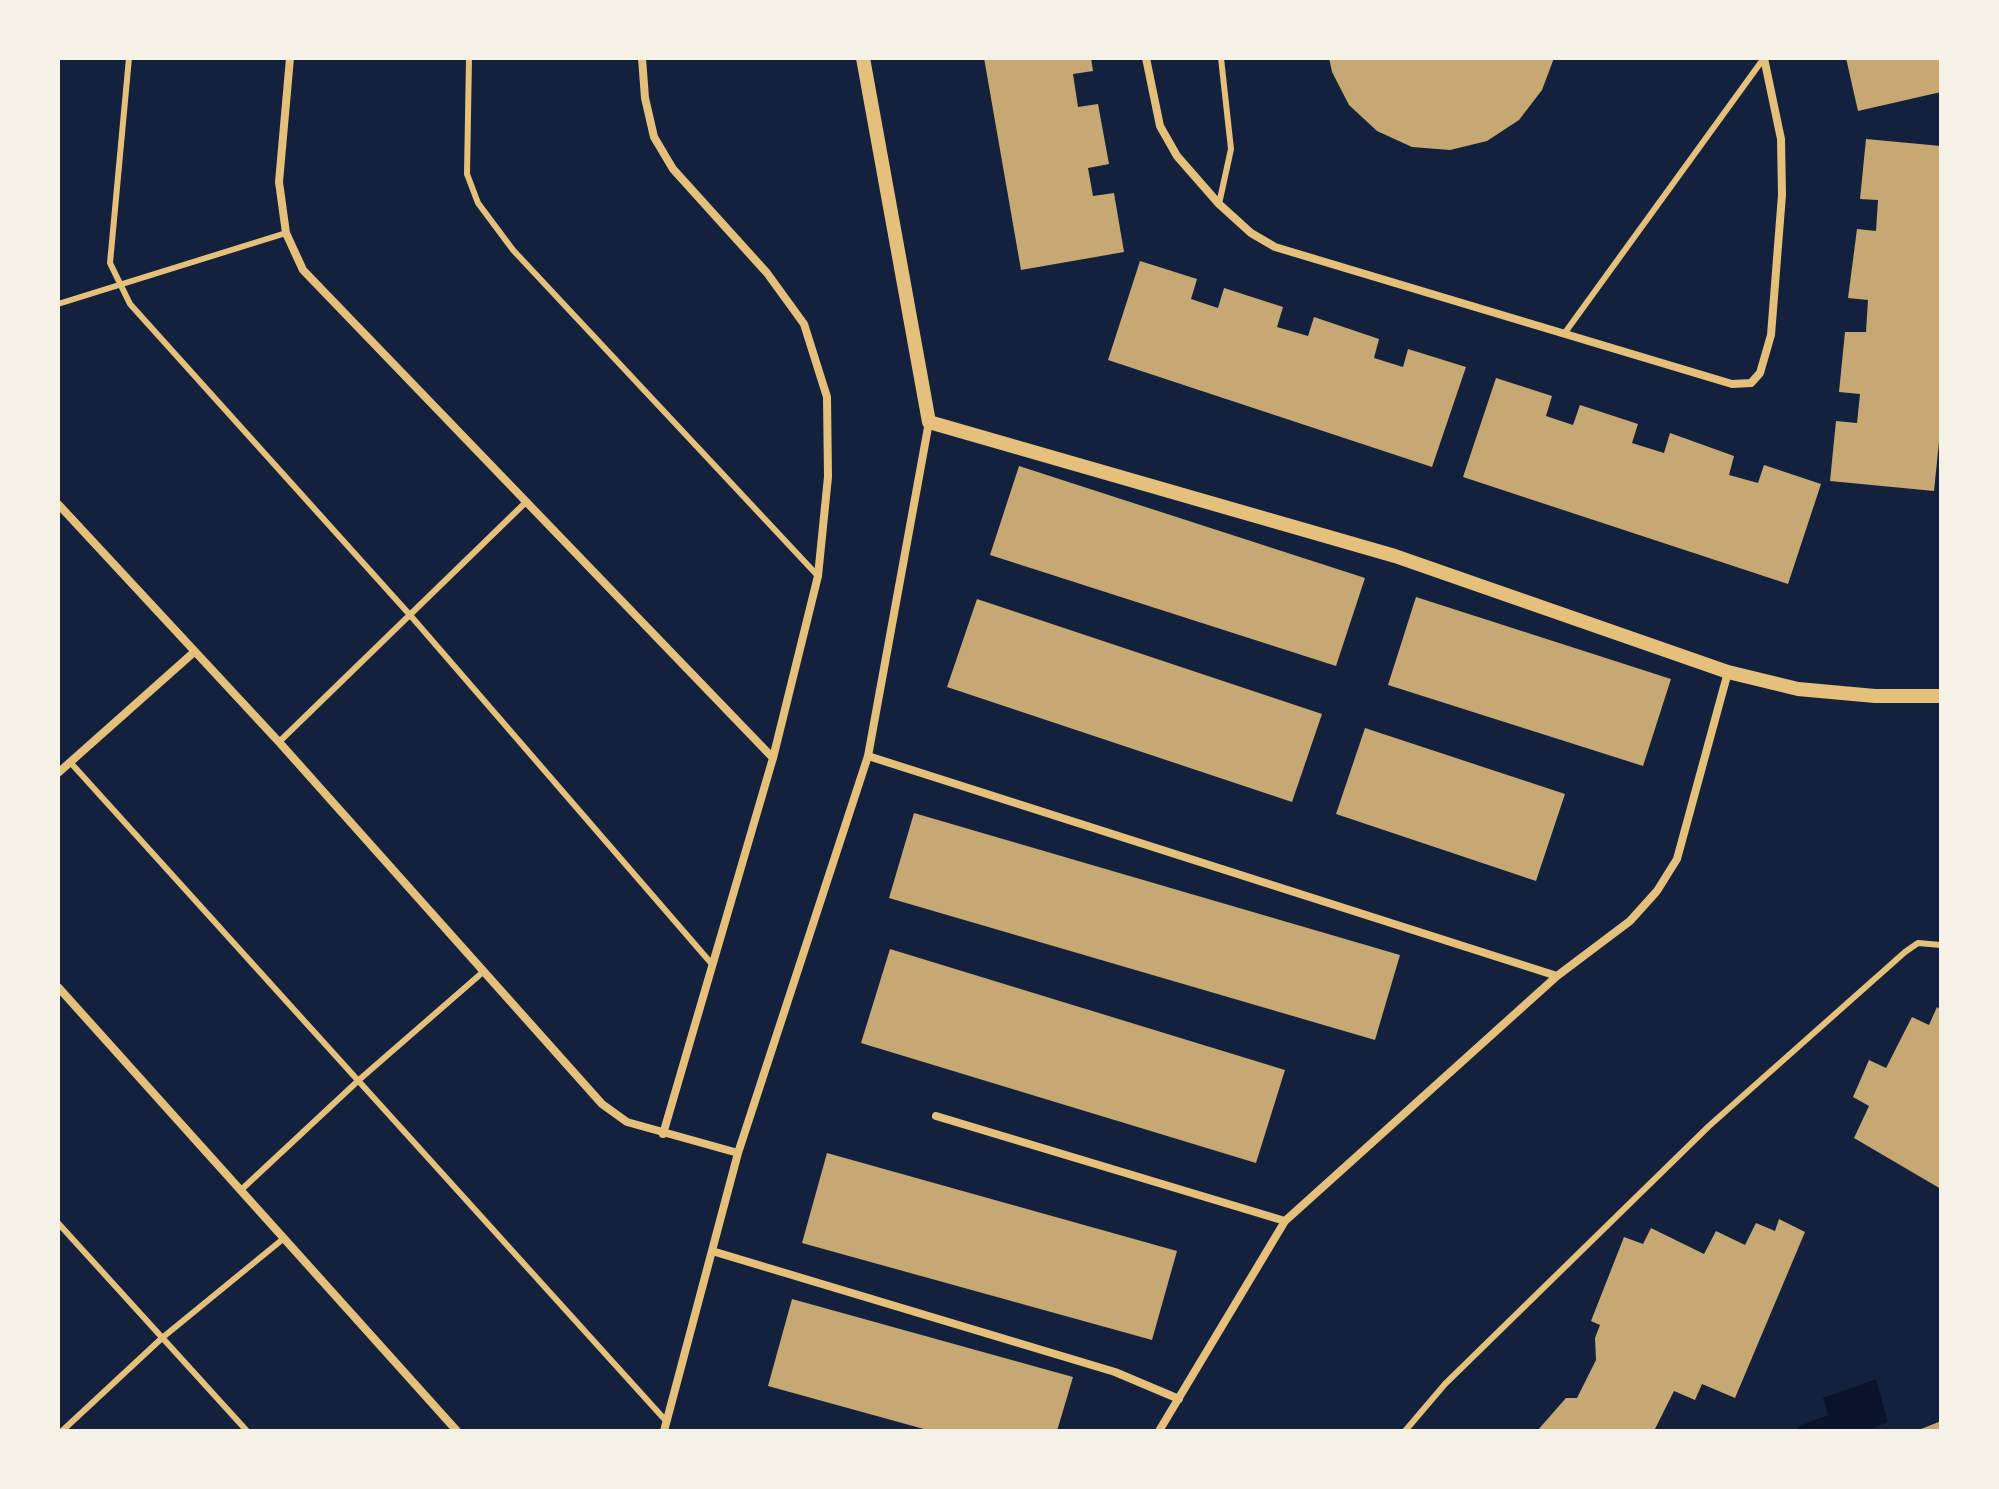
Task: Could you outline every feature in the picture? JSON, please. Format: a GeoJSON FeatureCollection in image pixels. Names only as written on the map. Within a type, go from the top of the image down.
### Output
{"type":"FeatureCollection","features":[{"type":"Feature","properties":{"kind":"street"},"geometry":{"type":"LineString","coordinates":[[290,58],[279,182],[286,233],[303,270],[773,758]]}},
{"type":"Feature","properties":{"kind":"street"},"geometry":{"type":"LineString","coordinates":[[642,58],[645,98],[654,137],[673,169],[767,273],[804,324],[827,397],[828,477],[818,576],[773,758],[663,1134]]}},
{"type":"Feature","properties":{"kind":"street"},"geometry":{"type":"LineString","coordinates":[[665,1427],[738,1153],[868,756],[929,422],[863,58]]}},
{"type":"Feature","properties":{"kind":"street"},"geometry":{"type":"LineString","coordinates":[[1146,58],[1160,126],[1177,156],[1219,204],[1251,233],[1275,247],[1732,384],[1751,383],[1760,373],[1771,335],[1782,195],[1781,139],[1764,58]]}},
{"type":"Feature","properties":{"kind":"street"},"geometry":{"type":"LineString","coordinates":[[929,422],[1395,556],[1728,672],[1798,689],[1875,696],[1941,696]]}},
{"type":"Feature","properties":{"kind":"street"},"geometry":{"type":"LineString","coordinates":[[58,504],[193,653],[279,742],[602,1104],[627,1122],[738,1153]]}},
{"type":"Feature","properties":{"kind":"street"},"geometry":{"type":"LineString","coordinates":[[58,773],[193,653]]}},
{"type":"Feature","properties":{"kind":"street"},"geometry":{"type":"LineString","coordinates":[[1159,1431],[1285,1221],[1557,976],[1630,921],[1657,891],[1677,859],[1728,672]]}},
{"type":"Feature","properties":{"kind":"street"},"geometry":{"type":"LineString","coordinates":[[868,756],[1557,976]]}},
{"type":"Feature","properties":{"kind":"street"},"geometry":{"type":"LineString","coordinates":[[58,987],[457,1431]]}},
{"type":"Feature","properties":{"kind":"street"},"geometry":{"type":"LineString","coordinates":[[936,1116],[1285,1221]]}},
{"type":"Feature","properties":{"kind":"street"},"geometry":{"type":"LineString","coordinates":[[712,1251],[1115,1372],[1179,1399]]}},
{"type":"Feature","properties":{"kind":"lane"},"geometry":{"type":"LineString","coordinates":[[129,58],[110,263],[130,304],[410,615],[711,963]]}},
{"type":"Feature","properties":{"kind":"lane"},"geometry":{"type":"LineString","coordinates":[[469,58],[467,174],[478,203],[513,250],[818,576]]}},
{"type":"Feature","properties":{"kind":"lane"},"geometry":{"type":"LineString","coordinates":[[1219,204],[1231,149],[1221,58]]}},
{"type":"Feature","properties":{"kind":"lane"},"geometry":{"type":"LineString","coordinates":[[1564,334],[1764,58]]}},
{"type":"Feature","properties":{"kind":"lane"},"geometry":{"type":"LineString","coordinates":[[58,304],[286,233]]}},
{"type":"Feature","properties":{"kind":"lane"},"geometry":{"type":"LineString","coordinates":[[279,742],[526,502]]}},
{"type":"Feature","properties":{"kind":"lane"},"geometry":{"type":"LineString","coordinates":[[70,762],[360,1079],[665,1427]]}},
{"type":"Feature","properties":{"kind":"lane"},"geometry":{"type":"LineString","coordinates":[[1405,1431],[1445,1384],[1709,1126],[1905,952],[1918,943],[1941,945]]}},
{"type":"Feature","properties":{"kind":"lane"},"geometry":{"type":"LineString","coordinates":[[241,1190],[360,1079],[483,972]]}},
{"type":"Feature","properties":{"kind":"lane"},"geometry":{"type":"LineString","coordinates":[[58,1223],[247,1431]]}},
{"type":"Feature","properties":{"kind":"lane"},"geometry":{"type":"LineString","coordinates":[[62,1431],[162,1338],[283,1239]]}},
{"type":"Feature","properties":{"kind":"water"},"geometry":{"type":"Polygon","coordinates":[[[1876,1379],[1888,1422],[1865,1431],[1796,1431],[1799,1426],[1828,1415],[1823,1398],[1876,1379]]]}},
{"type":"Feature","properties":{"kind":"building"},"geometry":{"type":"Polygon","coordinates":[[[984,58],[1091,58],[1093,71],[1073,74],[1078,107],[1098,104],[1109,164],[1088,168],[1093,196],[1114,193],[1124,252],[1021,270],[984,58]]]}},
{"type":"Feature","properties":{"kind":"building"},"geometry":{"type":"Polygon","coordinates":[[[1329,58],[1554,58],[1542,90],[1519,120],[1487,141],[1450,150],[1412,147],[1377,131],[1349,105],[1332,72],[1329,58]]]}},
{"type":"Feature","properties":{"kind":"building"},"geometry":{"type":"Polygon","coordinates":[[[1846,58],[1941,58],[1941,92],[1858,111],[1846,58]]]}},
{"type":"Feature","properties":{"kind":"building"},"geometry":{"type":"Polygon","coordinates":[[[1866,139],[1941,146],[1941,422],[1934,491],[1830,481],[1836,421],[1857,423],[1860,394],[1839,392],[1845,332],[1866,332],[1868,300],[1848,298],[1857,229],[1876,231],[1878,200],[1860,199],[1866,139]]]}},
{"type":"Feature","properties":{"kind":"building"},"geometry":{"type":"Polygon","coordinates":[[[1140,261],[1197,279],[1191,299],[1218,308],[1224,288],[1283,307],[1277,327],[1308,336],[1314,317],[1379,339],[1374,358],[1403,367],[1408,349],[1466,367],[1432,467],[1108,360],[1140,261]]]}},
{"type":"Feature","properties":{"kind":"building"},"geometry":{"type":"Polygon","coordinates":[[[1496,378],[1552,396],[1546,416],[1573,425],[1580,405],[1638,424],[1632,443],[1664,453],[1670,433],[1734,456],[1729,475],[1758,483],[1764,465],[1821,484],[1788,584],[1463,477],[1496,378]]]}},
{"type":"Feature","properties":{"kind":"building"},"geometry":{"type":"Polygon","coordinates":[[[1019,466],[1365,578],[1336,666],[990,555],[1019,466]]]}},
{"type":"Feature","properties":{"kind":"building"},"geometry":{"type":"Polygon","coordinates":[[[1416,597],[1671,679],[1643,766],[1388,685],[1416,597]]]}},
{"type":"Feature","properties":{"kind":"building"},"geometry":{"type":"Polygon","coordinates":[[[977,599],[1322,714],[1292,802],[947,687],[977,599]]]}},
{"type":"Feature","properties":{"kind":"building"},"geometry":{"type":"Polygon","coordinates":[[[1365,728],[1565,794],[1536,881],[1336,814],[1365,728]]]}},
{"type":"Feature","properties":{"kind":"building"},"geometry":{"type":"Polygon","coordinates":[[[914,813],[1400,955],[1375,1040],[889,898],[914,813]]]}},
{"type":"Feature","properties":{"kind":"building"},"geometry":{"type":"Polygon","coordinates":[[[890,949],[1285,1070],[1256,1163],[861,1043],[890,949]]]}},
{"type":"Feature","properties":{"kind":"building"},"geometry":{"type":"Polygon","coordinates":[[[1937,1007],[1941,1010],[1941,1189],[1854,1138],[1869,1106],[1853,1097],[1869,1060],[1886,1068],[1912,1017],[1929,1025],[1937,1007]]]}},
{"type":"Feature","properties":{"kind":"building"},"geometry":{"type":"Polygon","coordinates":[[[827,1153],[1177,1251],[1152,1340],[802,1243],[827,1153]]]}},
{"type":"Feature","properties":{"kind":"building"},"geometry":{"type":"Polygon","coordinates":[[[1779,1219],[1805,1232],[1735,1398],[1702,1384],[1695,1400],[1674,1391],[1654,1431],[1537,1431],[1566,1398],[1577,1398],[1596,1360],[1595,1338],[1600,1325],[1591,1321],[1624,1237],[1643,1244],[1651,1228],[1704,1254],[1716,1231],[1745,1245],[1756,1223],[1775,1231],[1779,1219]]]}},
{"type":"Feature","properties":{"kind":"building"},"geometry":{"type":"Polygon","coordinates":[[[792,1299],[1073,1377],[1057,1431],[931,1431],[768,1386],[792,1299]]]}},
{"type":"Feature","properties":{"kind":"building"},"geometry":{"type":"Polygon","coordinates":[[[1941,1421],[1941,1431],[1916,1431],[1941,1421]]]}}]}
